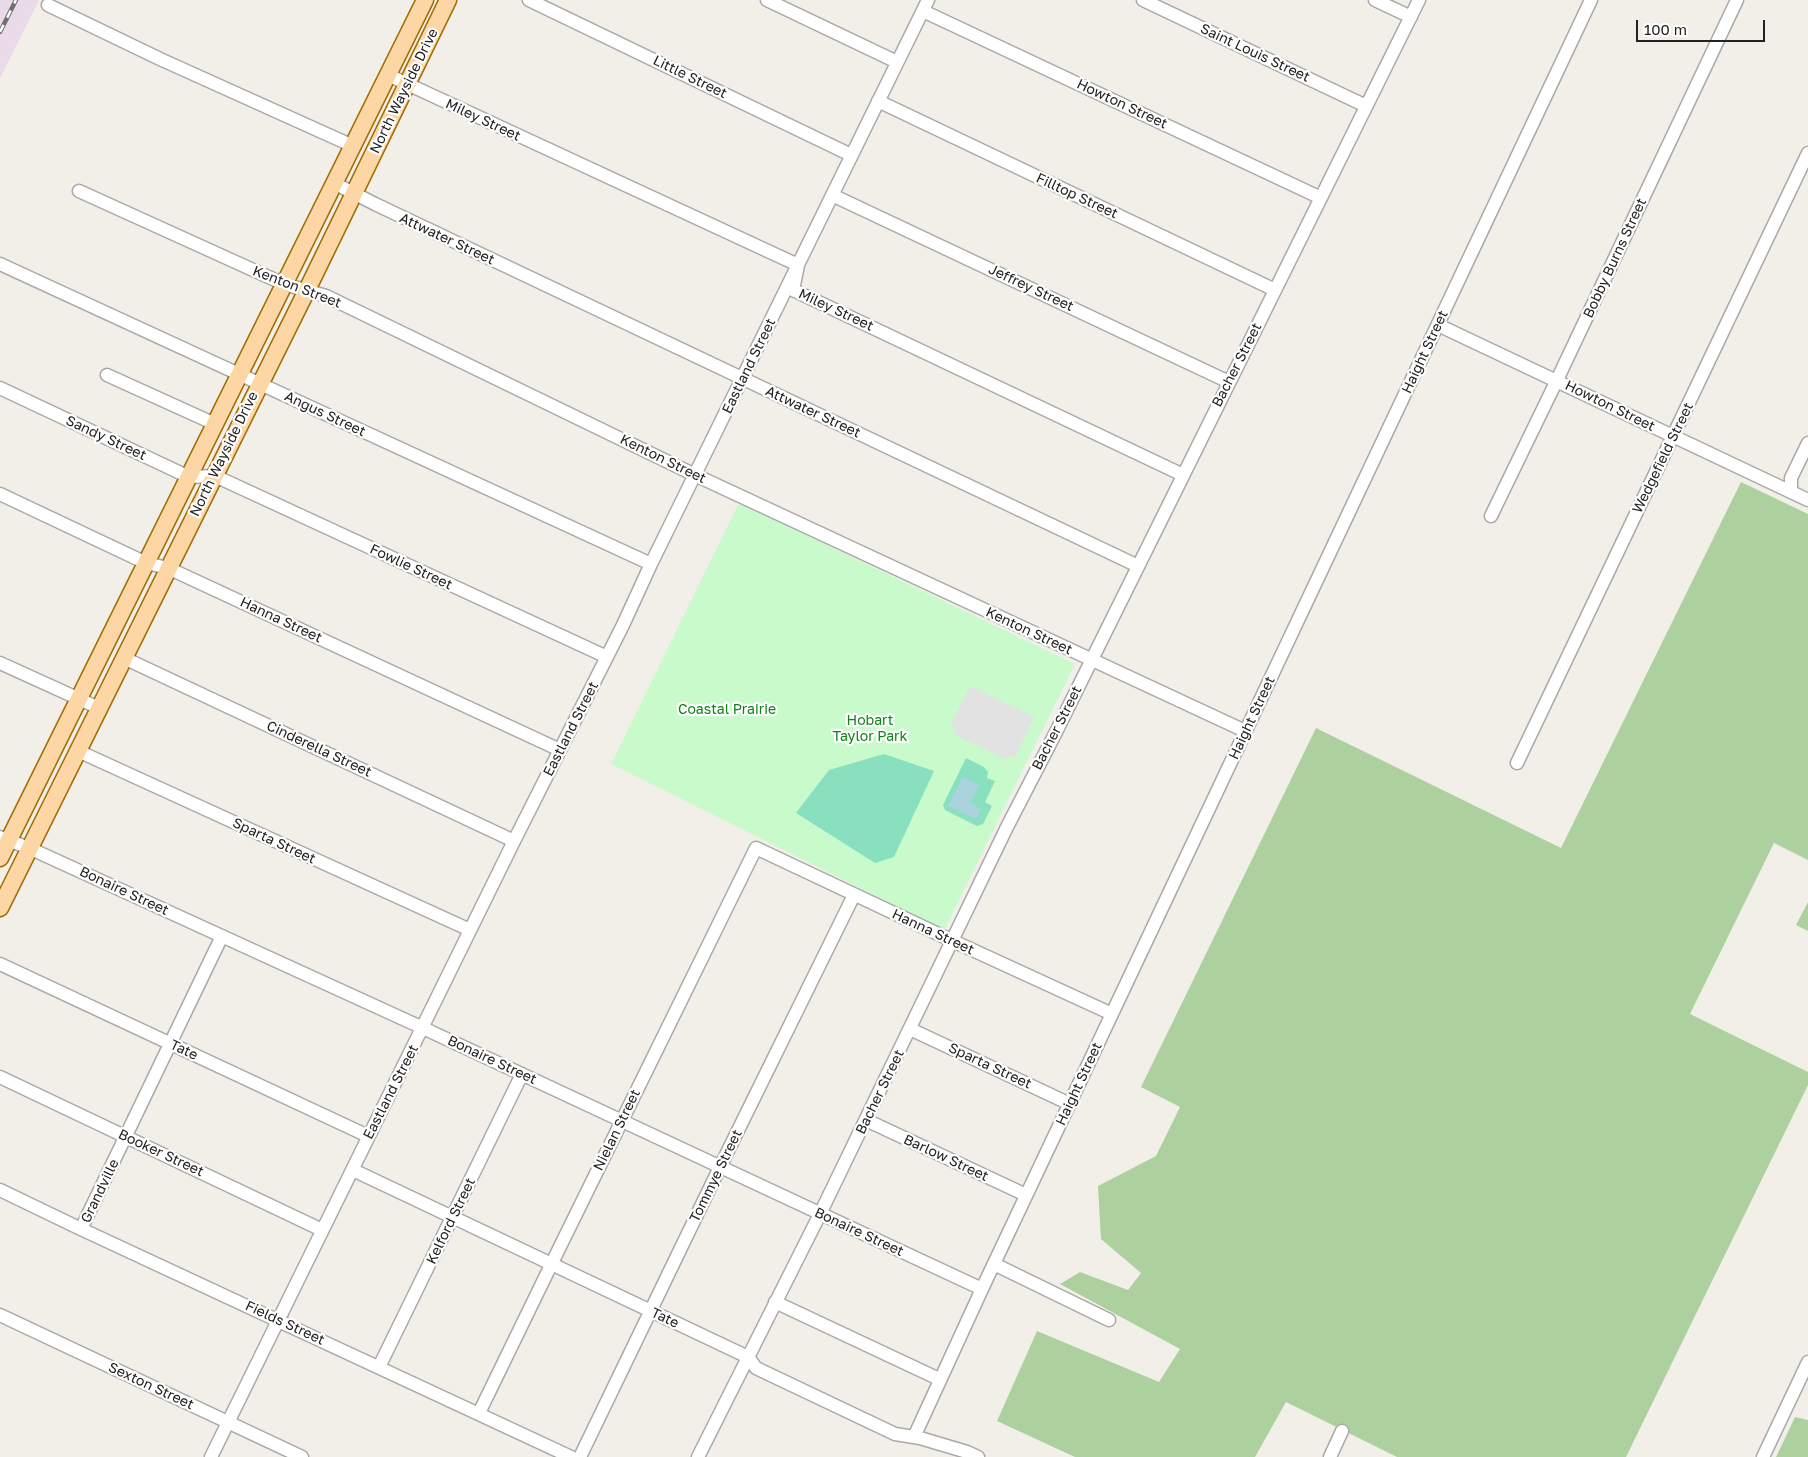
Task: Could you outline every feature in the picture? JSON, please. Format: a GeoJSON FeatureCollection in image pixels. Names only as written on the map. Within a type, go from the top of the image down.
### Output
{"type":"FeatureCollection","features":[{"type":"Feature","properties":{"kind":"main road"},"geometry":{"type":"LineString","coordinates":[[422,1],[445,6]]}},
{"type":"Feature","properties":{"kind":"main road","name":"North Wayside Drive"},"geometry":{"type":"LineString","coordinates":[[0,858],[4,839],[79,699],[388,75],[422,1]]}},
{"type":"Feature","properties":{"kind":"main road","name":"North Wayside Drive"},"geometry":{"type":"LineString","coordinates":[[0,908],[307,290],[445,6]]}},
{"type":"Feature","properties":{"kind":"street","name":"Little Street"},"geometry":{"type":"LineString","coordinates":[[529,0],[852,155]]}},
{"type":"Feature","properties":{"kind":"street"},"geometry":{"type":"LineString","coordinates":[[767,0],[898,62]]}},
{"type":"Feature","properties":{"kind":"street","name":"Saint Louis Street"},"geometry":{"type":"LineString","coordinates":[[1143,0],[1366,106]]}},
{"type":"Feature","properties":{"kind":"street"},"geometry":{"type":"LineString","coordinates":[[1375,0],[1411,17]]}},
{"type":"Feature","properties":{"kind":"street","name":"Bacher Street"},"geometry":{"type":"LineString","coordinates":[[698,1457],[820,1214],[1007,828],[1419,0]]}},
{"type":"Feature","properties":{"kind":"street","name":"Haight Street"},"geometry":{"type":"LineString","coordinates":[[914,1437],[1026,1195],[1591,0]]}},
{"type":"Feature","properties":{"kind":"street","name":"Bobby Burns Street"},"geometry":{"type":"LineString","coordinates":[[1491,516],[1738,0]]}},
{"type":"Feature","properties":{"kind":"street"},"geometry":{"type":"LineString","coordinates":[[48,5],[177,67],[353,146]]}},
{"type":"Feature","properties":{"kind":"street","name":"Eastland Street"},"geometry":{"type":"LineString","coordinates":[[211,1457],[514,841],[607,657],[926,5]]}},
{"type":"Feature","properties":{"kind":"street","name":"Howton Street"},"geometry":{"type":"LineString","coordinates":[[926,5],[1321,198]]}},
{"type":"Feature","properties":{"kind":"street","name":"Miley Street"},"geometry":{"type":"LineString","coordinates":[[388,75],[798,265],[792,290],[1183,475]]}},
{"type":"Feature","properties":{"kind":"street","name":"Filltop Street"},"geometry":{"type":"LineString","coordinates":[[878,101],[1275,290]]}},
{"type":"Feature","properties":{"kind":"street","name":"Wedgefield Street"},"geometry":{"type":"LineString","coordinates":[[1517,763],[1808,153]]}},
{"type":"Feature","properties":{"kind":"street","name":"Attwater Street"},"geometry":{"type":"LineString","coordinates":[[334,183],[1138,566]]}},
{"type":"Feature","properties":{"kind":"street","name":"Kenton Street"},"geometry":{"type":"LineString","coordinates":[[80,191],[284,284],[326,296],[695,475],[1245,731]]}},
{"type":"Feature","properties":{"kind":"street","name":"Jeffrey Street"},"geometry":{"type":"LineString","coordinates":[[832,195],[1229,382]]}},
{"type":"Feature","properties":{"kind":"street","name":"Angus Street"},"geometry":{"type":"LineString","coordinates":[[0,264],[651,564]]}},
{"type":"Feature","properties":{"kind":"street","name":"Howton Street"},"geometry":{"type":"LineString","coordinates":[[1438,325],[1808,500]]}},
{"type":"Feature","properties":{"kind":"street"},"geometry":{"type":"LineString","coordinates":[[107,375],[215,424]]}},
{"type":"Feature","properties":{"kind":"street","name":"Sandy Street"},"geometry":{"type":"LineString","coordinates":[[0,388],[188,477],[215,476]]}},
{"type":"Feature","properties":{"kind":"street"},"geometry":{"type":"LineString","coordinates":[[1790,492],[1792,478],[1808,444]]}},
{"type":"Feature","properties":{"kind":"street","name":"Fowlie Street"},"geometry":{"type":"LineString","coordinates":[[215,476],[607,657]]}},
{"type":"Feature","properties":{"kind":"street","name":"Hanna Street"},"geometry":{"type":"LineString","coordinates":[[0,494],[146,563],[168,568],[560,750]]}},
{"type":"Feature","properties":{"kind":"street","name":"Cinderella Street"},"geometry":{"type":"LineString","coordinates":[[124,658],[514,841]]}},
{"type":"Feature","properties":{"kind":"street"},"geometry":{"type":"LineString","coordinates":[[0,663],[99,708]]}},
{"type":"Feature","properties":{"kind":"street","name":"Sparta Street"},"geometry":{"type":"LineString","coordinates":[[78,751],[470,930]]}},
{"type":"Feature","properties":{"kind":"street","name":"Bonaire Street"},"geometry":{"type":"LineString","coordinates":[[4,839],[29,848],[423,1028],[982,1289]]}},
{"type":"Feature","properties":{"kind":"street","name":"Hanna Street"},"geometry":{"type":"LineString","coordinates":[[756,848],[1112,1014]]}},
{"type":"Feature","properties":{"kind":"street","name":"Nielan Street"},"geometry":{"type":"LineString","coordinates":[[479,1413],[756,848]]}},
{"type":"Feature","properties":{"kind":"street","name":"Tommye Street"},"geometry":{"type":"LineString","coordinates":[[580,1457],[854,895]]}},
{"type":"Feature","properties":{"kind":"street","name":"Grandville"},"geometry":{"type":"LineString","coordinates":[[80,1229],[222,936]]}},
{"type":"Feature","properties":{"kind":"street","name":"Tate"},"geometry":{"type":"LineString","coordinates":[[0,964],[368,1136]]}},
{"type":"Feature","properties":{"kind":"street","name":"Sparta Street"},"geometry":{"type":"LineString","coordinates":[[910,1029],[1070,1104]]}},
{"type":"Feature","properties":{"kind":"street","name":"Kelford Street"},"geometry":{"type":"LineString","coordinates":[[379,1366],[522,1074]]}},
{"type":"Feature","properties":{"kind":"street","name":"Booker Street"},"geometry":{"type":"LineString","coordinates":[[0,1077],[322,1230]]}},
{"type":"Feature","properties":{"kind":"street","name":"Barlow Street"},"geometry":{"type":"LineString","coordinates":[[866,1120],[1026,1195]]}},
{"type":"Feature","properties":{"kind":"street","name":"Tate"},"geometry":{"type":"LineString","coordinates":[[353,1170],[748,1357],[756,1368],[895,1434],[914,1437],[968,1452],[978,1457]]}},
{"type":"Feature","properties":{"kind":"street","name":"Fields Street"},"geometry":{"type":"LineString","coordinates":[[0,1190],[571,1457]]}},
{"type":"Feature","properties":{"kind":"street"},"geometry":{"type":"LineString","coordinates":[[994,1264],[1109,1320]]}},
{"type":"Feature","properties":{"kind":"street"},"geometry":{"type":"LineString","coordinates":[[775,1302],[940,1379]]}},
{"type":"Feature","properties":{"kind":"street","name":"Sexton Street"},"geometry":{"type":"LineString","coordinates":[[0,1315],[302,1457]]}},
{"type":"Feature","properties":{"kind":"street"},"geometry":{"type":"LineString","coordinates":[[1763,1457],[1808,1362]]}},
{"type":"Feature","properties":{"kind":"street"},"geometry":{"type":"LineString","coordinates":[[1330,1457],[1342,1431]]}},
{"type":"Feature","properties":{"kind":"shaded area"},"geometry":{"type":"Polygon","coordinates":[[[0,0],[39,0],[0,78],[0,0]]]}},
{"type":"Feature","properties":{"kind":"shaded area"},"geometry":{"type":"Polygon","coordinates":[[[970,686],[1034,717],[1015,758],[1008,755],[1007,759],[954,735],[957,729],[950,726],[970,686]]]}},
{"type":"Feature","properties":{"kind":"green space"},"geometry":{"type":"Polygon","coordinates":[[[1741,482],[1808,514],[1808,860],[1774,843],[1690,1014],[1808,1072],[1808,1085],[1626,1457],[1397,1457],[1286,1402],[1255,1457],[1075,1457],[997,1421],[1037,1331],[1159,1382],[1180,1349],[1060,1284],[1080,1272],[1128,1290],[1141,1273],[1101,1239],[1098,1186],[1156,1156],[1180,1107],[1141,1087],[1316,728],[1561,848],[1741,482]]]}},
{"type":"Feature","properties":{"kind":"green space","name":"Hobart Taylor Park"},"geometry":{"type":"Polygon","coordinates":[[[739,503],[1075,664],[944,930],[611,764],[739,503]]]}},
{"type":"Feature","properties":{"kind":"green space"},"geometry":{"type":"Polygon","coordinates":[[[884,754],[934,771],[894,857],[875,863],[796,813],[829,770],[884,754]]]}},
{"type":"Feature","properties":{"kind":"green space"},"geometry":{"type":"Polygon","coordinates":[[[966,758],[984,767],[988,772],[987,778],[995,781],[985,802],[992,806],[983,824],[977,826],[945,810],[943,805],[966,758]]]}},
{"type":"Feature","properties":{"kind":"green space"},"geometry":{"type":"Polygon","coordinates":[[[1808,902],[1808,931],[1796,925],[1808,902]]]}},
{"type":"Feature","properties":{"kind":"green space"},"geometry":{"type":"Polygon","coordinates":[[[1795,1417],[1808,1420],[1808,1457],[1776,1457],[1795,1417]]]}},
{"type":"Feature","properties":{"kind":"water"},"geometry":{"type":"Polygon","coordinates":[[[963,777],[979,785],[970,803],[981,809],[976,819],[948,806],[963,777]]]}},
{"type":"Feature","properties":{"kind":"railway"},"geometry":{"type":"LineString","coordinates":[[0,32],[16,0]]}},
{"type":"Feature","properties":{"kind":"park label","name":"Coastal Prairie"},"geometry":{"type":"Point","coordinates":[727,710]}}]}
